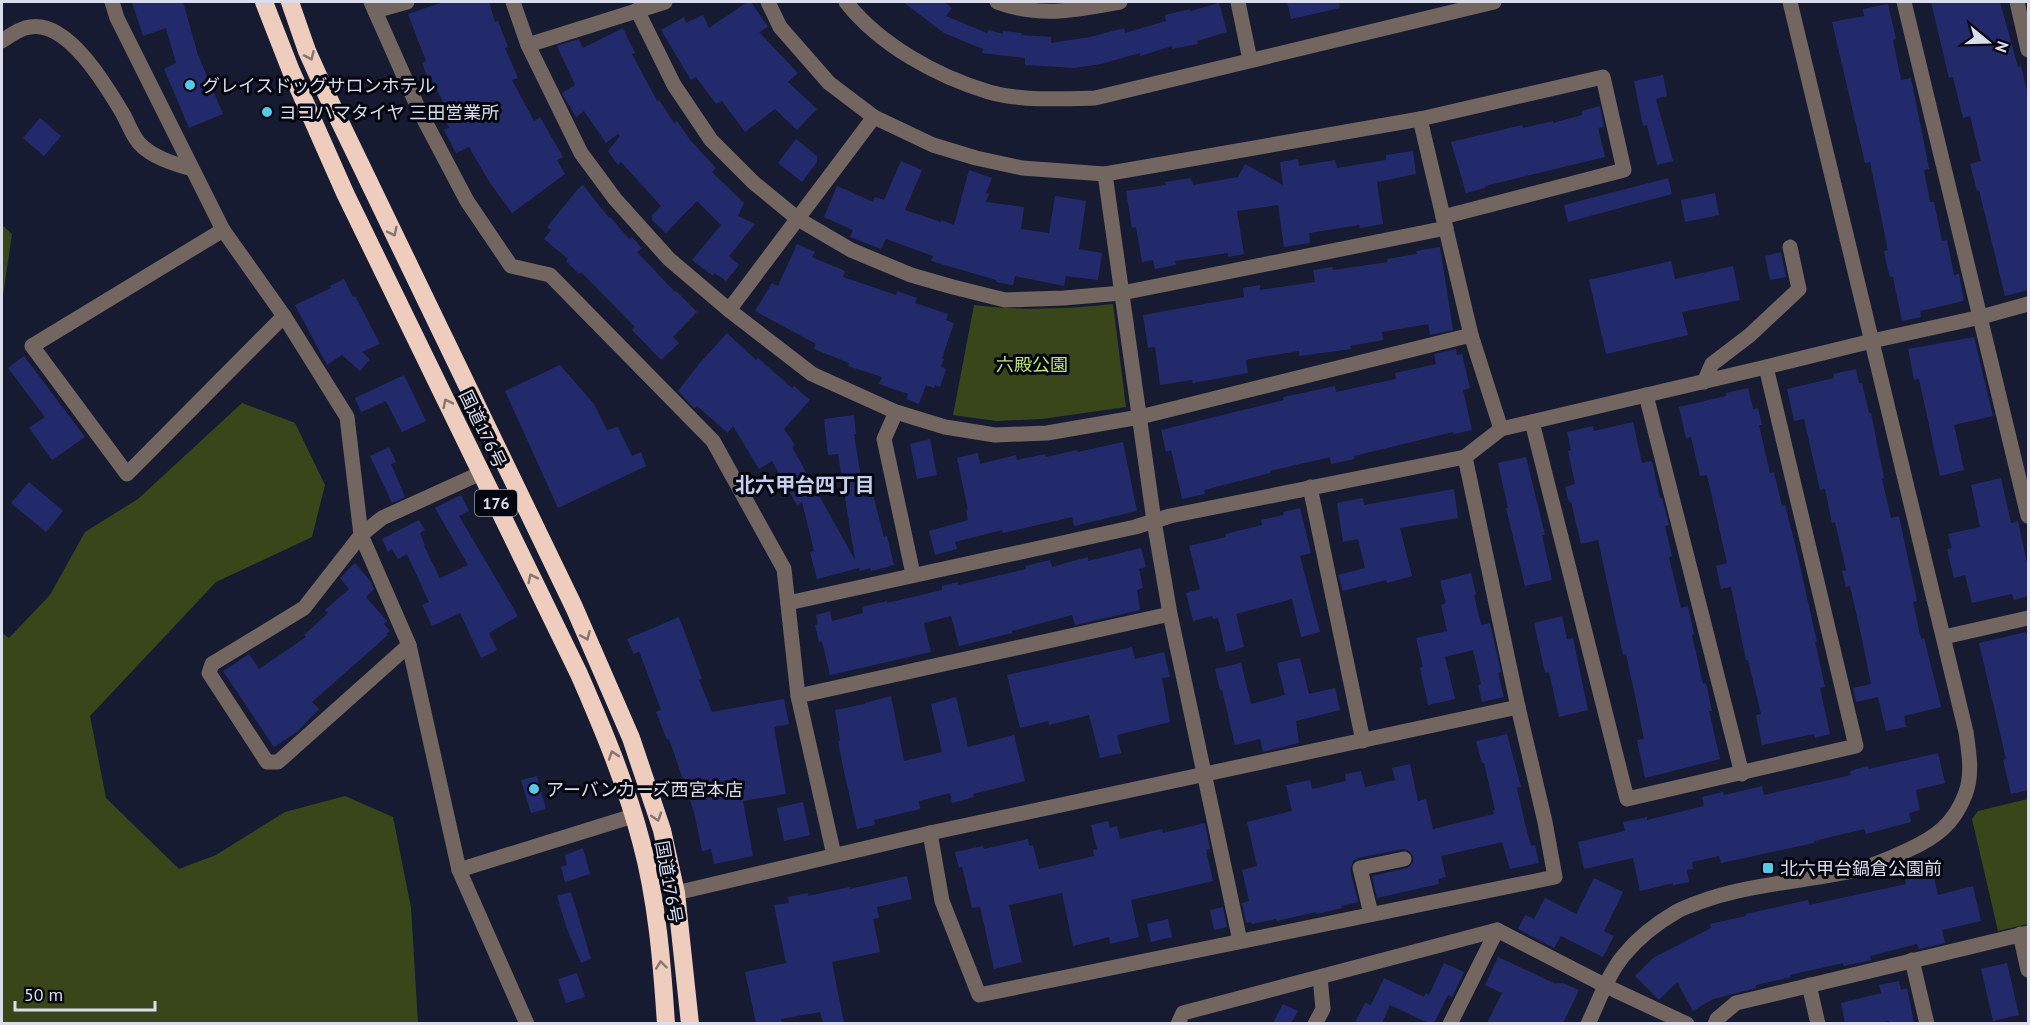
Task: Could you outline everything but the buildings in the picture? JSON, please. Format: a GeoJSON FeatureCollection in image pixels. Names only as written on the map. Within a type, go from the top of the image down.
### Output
{"type":"FeatureCollection","features":[{"type":"Feature","properties":{"kind":"highway","name":"国道176号"},"geometry":{"type":"LineString","coordinates":[[264,2],[291,71],[340,183],[579,674],[612,750],[642,843],[653,898],[666,1023]]}},
{"type":"Feature","properties":{"kind":"highway","name":"国道176号"},"geometry":{"type":"LineString","coordinates":[[290,2],[307,51],[574,607],[632,738],[662,830],[676,893],[690,1023]]}},
{"type":"Feature","properties":{"kind":"street"},"geometry":{"type":"LineString","coordinates":[[112,2],[117,18],[222,230],[284,316],[347,417],[361,534],[409,645],[459,870],[527,1023]]}},
{"type":"Feature","properties":{"kind":"street"},"geometry":{"type":"LineString","coordinates":[[408,2],[373,6],[419,110],[467,201],[511,266],[550,275],[713,441],[784,568],[798,696],[834,855]]}},
{"type":"Feature","properties":{"kind":"street"},"geometry":{"type":"LineString","coordinates":[[513,2],[528,45],[581,153],[615,199],[669,259],[729,310],[812,374],[896,412],[945,427],[995,435],[1047,433],[1140,417],[1471,335]]}},
{"type":"Feature","properties":{"kind":"street"},"geometry":{"type":"LineString","coordinates":[[528,45],[665,2]]}},
{"type":"Feature","properties":{"kind":"street"},"geometry":{"type":"LineString","coordinates":[[637,10],[674,85],[711,140],[753,183],[798,219],[851,250],[911,275],[1005,300],[1122,293],[1444,223],[1624,170],[1603,77],[1420,119],[1105,174],[1022,168],[976,158],[933,145],[874,117],[829,83],[780,27],[768,2]]}},
{"type":"Feature","properties":{"kind":"street"},"geometry":{"type":"LineString","coordinates":[[846,2],[854,13],[892,45],[929,68],[990,93],[1044,99],[1095,98],[1494,2]]}},
{"type":"Feature","properties":{"kind":"street"},"geometry":{"type":"LineString","coordinates":[[997,2],[1068,12],[1120,2]]}},
{"type":"Feature","properties":{"kind":"street"},"geometry":{"type":"LineString","coordinates":[[1238,2],[1250,60]]}},
{"type":"Feature","properties":{"kind":"street"},"geometry":{"type":"LineString","coordinates":[[1587,1023],[1622,957],[1645,933],[1677,910],[1738,890],[1854,871],[1890,859],[1920,845],[1944,829],[1966,794],[1970,759],[1966,732],[1790,2]]}},
{"type":"Feature","properties":{"kind":"street"},"geometry":{"type":"LineString","coordinates":[[1904,2],[2028,516]]}},
{"type":"Feature","properties":{"kind":"street"},"geometry":{"type":"LineString","coordinates":[[2017,2],[2028,50]]}},
{"type":"Feature","properties":{"kind":"street"},"geometry":{"type":"LineString","coordinates":[[2,41],[31,26],[62,36],[80,50],[122,112],[139,143],[171,162],[192,169]]}},
{"type":"Feature","properties":{"kind":"street"},"geometry":{"type":"LineString","coordinates":[[729,310],[874,117]]}},
{"type":"Feature","properties":{"kind":"street"},"geometry":{"type":"LineString","coordinates":[[1420,119],[1471,335],[1501,429]]}},
{"type":"Feature","properties":{"kind":"street"},"geometry":{"type":"LineString","coordinates":[[1105,174],[1154,521],[1170,614],[1240,941]]}},
{"type":"Feature","properties":{"kind":"street"},"geometry":{"type":"LineString","coordinates":[[222,230],[32,346],[127,474],[284,316]]}},
{"type":"Feature","properties":{"kind":"street"},"geometry":{"type":"LineString","coordinates":[[1704,382],[1712,364],[1750,335],[1798,289],[1790,247]]}},
{"type":"Feature","properties":{"kind":"street"},"geometry":{"type":"LineString","coordinates":[[788,603],[1135,527],[1170,516],[1465,457],[1501,429],[1872,340],[1981,317],[2028,304]]}},
{"type":"Feature","properties":{"kind":"street"},"geometry":{"type":"LineString","coordinates":[[1532,422],[1627,799],[1742,774],[1856,746],[1766,367]]}},
{"type":"Feature","properties":{"kind":"street"},"geometry":{"type":"LineString","coordinates":[[1646,395],[1742,774]]}},
{"type":"Feature","properties":{"kind":"street"},"geometry":{"type":"LineString","coordinates":[[896,412],[884,439],[913,574]]}},
{"type":"Feature","properties":{"kind":"street"},"geometry":{"type":"LineString","coordinates":[[930,833],[942,901],[979,995],[1555,877],[1465,457]]}},
{"type":"Feature","properties":{"kind":"street"},"geometry":{"type":"LineString","coordinates":[[409,645],[278,762],[267,762],[209,673],[212,663],[304,608],[361,534],[382,518],[481,473]]}},
{"type":"Feature","properties":{"kind":"street"},"geometry":{"type":"LineString","coordinates":[[1310,487],[1364,741]]}},
{"type":"Feature","properties":{"kind":"street"},"geometry":{"type":"LineString","coordinates":[[798,696],[1170,614]]}},
{"type":"Feature","properties":{"kind":"street"},"geometry":{"type":"LineString","coordinates":[[1944,638],[2028,618]]}},
{"type":"Feature","properties":{"kind":"street"},"geometry":{"type":"LineString","coordinates":[[676,893],[930,833],[1518,707]]}},
{"type":"Feature","properties":{"kind":"street"},"geometry":{"type":"LineString","coordinates":[[459,870],[633,816]]}},
{"type":"Feature","properties":{"kind":"street"},"geometry":{"type":"LineString","coordinates":[[1371,914],[1360,868],[1404,859]]}},
{"type":"Feature","properties":{"kind":"street"},"geometry":{"type":"LineString","coordinates":[[1450,1023],[1497,930]]}},
{"type":"Feature","properties":{"kind":"street"},"geometry":{"type":"LineString","coordinates":[[1178,1023],[1183,1013],[1497,930],[1606,986],[1687,1023]]}},
{"type":"Feature","properties":{"kind":"street"},"geometry":{"type":"LineString","coordinates":[[1715,1023],[1736,1003],[2024,933],[2028,970]]}},
{"type":"Feature","properties":{"kind":"street"},"geometry":{"type":"LineString","coordinates":[[1912,960],[1928,1023]]}},
{"type":"Feature","properties":{"kind":"street"},"geometry":{"type":"LineString","coordinates":[[1315,1023],[1323,1009],[1320,977]]}},
{"type":"Feature","properties":{"kind":"street"},"geometry":{"type":"LineString","coordinates":[[1809,985],[1818,1023]]}},
{"type":"Feature","properties":{"kind":"green space"},"geometry":{"type":"Polygon","coordinates":[[[2,225],[12,234],[2,302],[2,225]]]}},
{"type":"Feature","properties":{"kind":"green space","name":"六殿公園"},"geometry":{"type":"Polygon","coordinates":[[[1113,304],[1126,407],[1042,419],[996,421],[953,415],[974,305],[1044,309],[1113,304]]]}},
{"type":"Feature","properties":{"kind":"green space"},"geometry":{"type":"Polygon","coordinates":[[[242,403],[295,423],[325,485],[312,537],[216,582],[90,716],[106,798],[179,869],[216,855],[285,812],[345,796],[393,817],[411,908],[418,1023],[2,1023],[2,633],[9,638],[50,595],[85,532],[138,499],[242,403]]]}},
{"type":"Feature","properties":{"kind":"green space"},"geometry":{"type":"Polygon","coordinates":[[[2028,799],[2028,924],[1998,931],[1972,819],[1978,811],[2028,799]]]}},
{"type":"Feature","properties":{"kind":"place","name":"グレイスドッグサロンホテル"},"geometry":{"type":"Point","coordinates":[190,85]}},
{"type":"Feature","properties":{"kind":"place","name":"ヨコハマタイヤ 三田営業所"},"geometry":{"type":"Point","coordinates":[267,112]}},
{"type":"Feature","properties":{"kind":"place","name":"アーバンカーズ西宮本店"},"geometry":{"type":"Point","coordinates":[534,789]}},
{"type":"Feature","properties":{"kind":"place","name":"北六甲台鍋倉公園前"},"geometry":{"type":"Point","coordinates":[1768,868]}},
{"type":"Feature","properties":{"kind":"district","name":"北六甲台四丁目"},"geometry":{"type":"Point","coordinates":[805,485]}}]}
